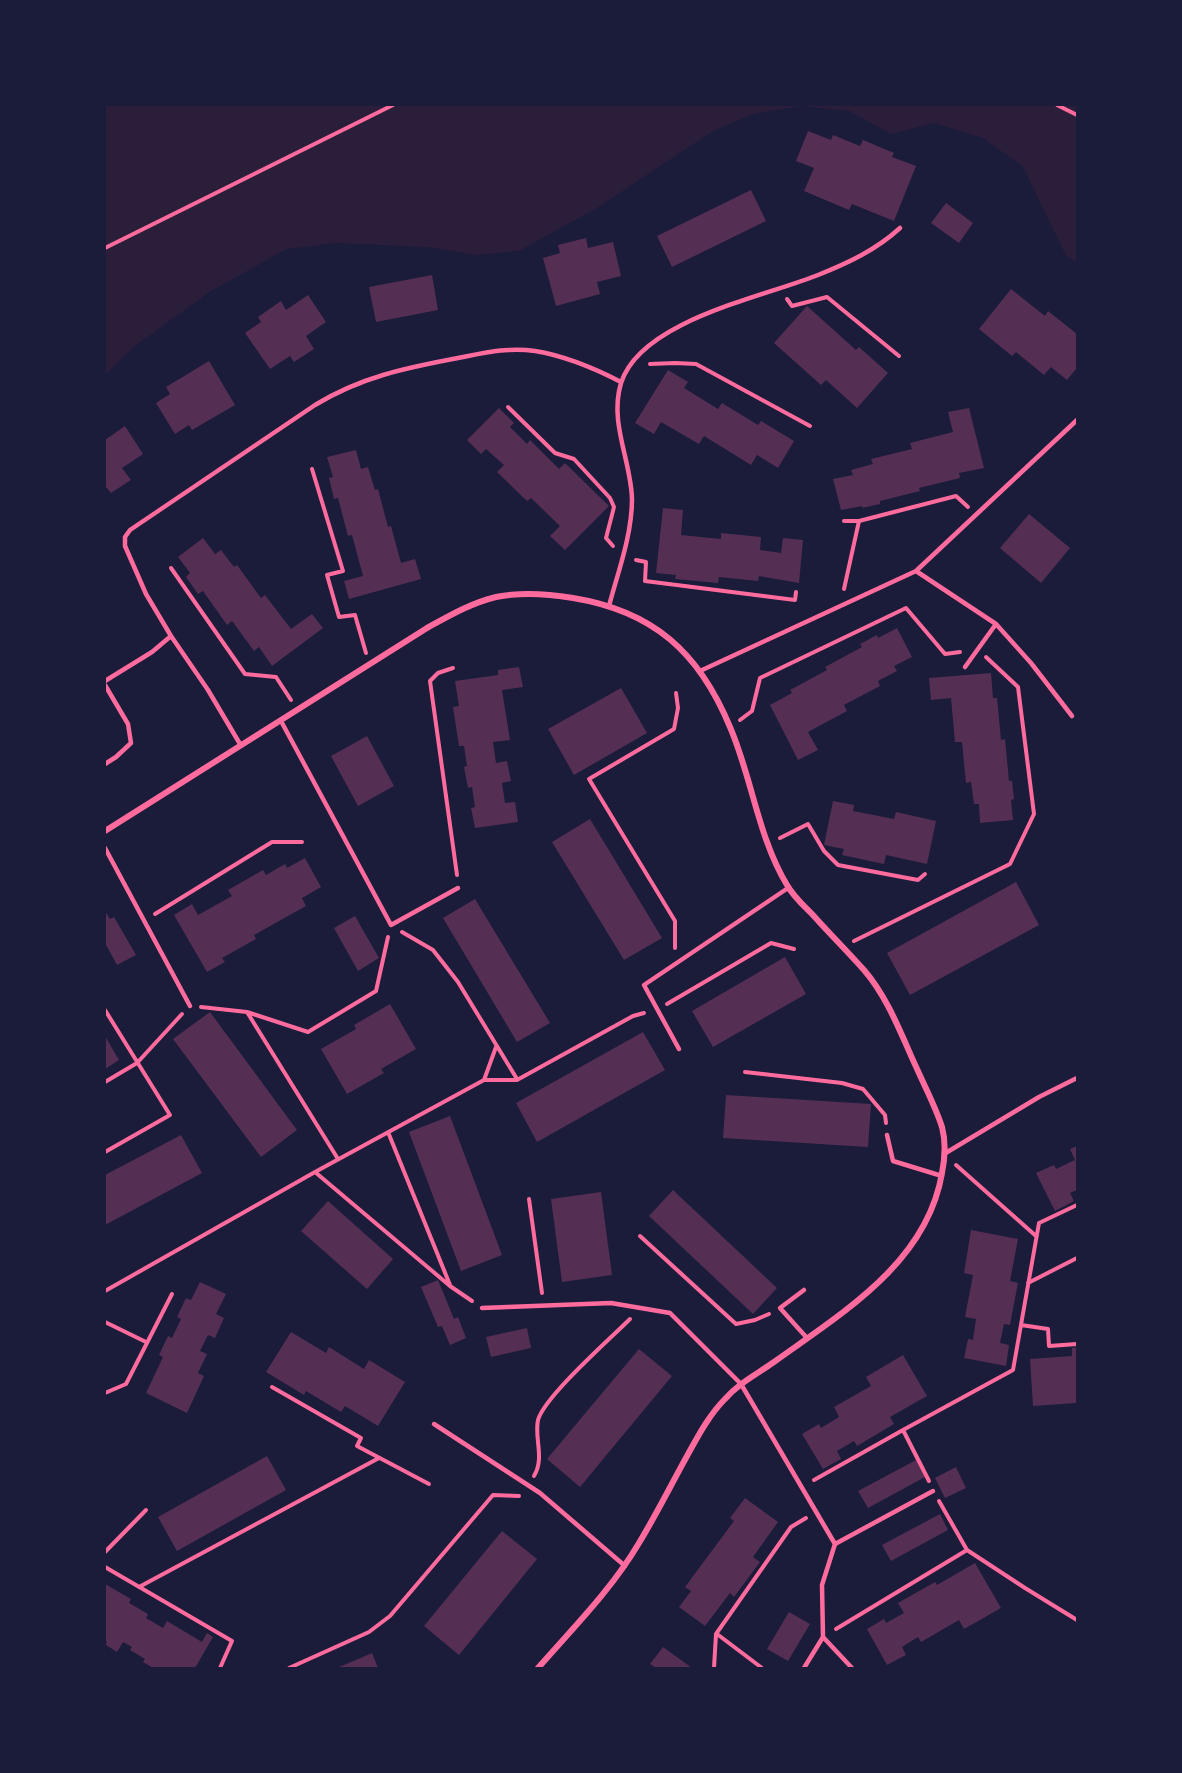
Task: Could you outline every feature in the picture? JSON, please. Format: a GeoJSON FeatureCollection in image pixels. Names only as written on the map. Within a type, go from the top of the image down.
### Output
{"type":"FeatureCollection","features":[{"type":"Feature","properties":{"kind":"street"},"geometry":{"type":"LineString","coordinates":[[105,831],[240,744],[281,721],[427,628],[459,611],[500,596],[557,596],[609,606],[636,616],[661,630],[680,647],[700,671],[717,698],[730,727],[768,843],[788,888],[867,973],[891,1010],[942,1128],[944,1154],[942,1176],[922,1230],[908,1251],[872,1290],[741,1384],[725,1398],[700,1432],[625,1566],[607,1590],[538,1668]]}},
{"type":"Feature","properties":{"kind":"lane"},"geometry":{"type":"LineString","coordinates":[[609,606],[629,528],[632,500],[618,427],[617,405],[621,381],[631,365],[645,349],[682,324],[825,272],[868,253],[900,228]]}},
{"type":"Feature","properties":{"kind":"lane"},"geometry":{"type":"LineString","coordinates":[[240,744],[146,594],[125,546],[125,537],[130,530],[336,393],[373,377],[400,369],[513,349],[556,355],[621,381]]}},
{"type":"Feature","properties":{"kind":"lane"},"geometry":{"type":"LineString","coordinates":[[700,671],[916,571],[1077,420]]}},
{"type":"Feature","properties":{"kind":"lane"},"geometry":{"type":"LineString","coordinates":[[916,571],[996,624],[1031,663],[1072,716]]}},
{"type":"Feature","properties":{"kind":"lane"},"geometry":{"type":"LineString","coordinates":[[965,667],[996,624]]}},
{"type":"Feature","properties":{"kind":"lane"},"geometry":{"type":"LineString","coordinates":[[105,764],[131,743],[128,724],[105,683],[152,652],[171,636]]}},
{"type":"Feature","properties":{"kind":"lane"},"geometry":{"type":"LineString","coordinates":[[281,721],[391,925],[458,888]]}},
{"type":"Feature","properties":{"kind":"lane"},"geometry":{"type":"LineString","coordinates":[[105,848],[190,1006]]}},
{"type":"Feature","properties":{"kind":"lane"},"geometry":{"type":"LineString","coordinates":[[679,1049],[644,985],[788,888]]}},
{"type":"Feature","properties":{"kind":"lane"},"geometry":{"type":"LineString","coordinates":[[944,1154],[1039,1097],[1077,1078]]}},
{"type":"Feature","properties":{"kind":"lane"},"geometry":{"type":"LineString","coordinates":[[887,1135],[893,1161],[942,1176]]}},
{"type":"Feature","properties":{"kind":"lane"},"geometry":{"type":"LineString","coordinates":[[804,1290],[780,1308],[807,1338]]}},
{"type":"Feature","properties":{"kind":"lane"},"geometry":{"type":"LineString","coordinates":[[482,1308],[611,1303],[670,1312],[741,1384],[835,1544]]}},
{"type":"Feature","properties":{"kind":"lane"},"geometry":{"type":"LineString","coordinates":[[434,1424],[540,1493],[625,1566]]}},
{"type":"Feature","properties":{"kind":"lane"},"geometry":{"type":"LineString","coordinates":[[804,1668],[823,1637],[822,1585],[835,1544],[933,1491]]}},
{"type":"Feature","properties":{"kind":"lane"},"geometry":{"type":"LineString","coordinates":[[823,1637],[852,1668]]}},
{"type":"Feature","properties":{"kind":"path"},"geometry":{"type":"LineString","coordinates":[[105,248],[393,105]]}},
{"type":"Feature","properties":{"kind":"path"},"geometry":{"type":"LineString","coordinates":[[1057,105],[1077,115]]}},
{"type":"Feature","properties":{"kind":"path"},"geometry":{"type":"LineString","coordinates":[[779,289],[792,306],[827,297],[899,356]]}},
{"type":"Feature","properties":{"kind":"path"},"geometry":{"type":"LineString","coordinates":[[631,365],[696,364],[810,426]]}},
{"type":"Feature","properties":{"kind":"path"},"geometry":{"type":"LineString","coordinates":[[312,469],[343,571],[327,575],[330,588],[339,617],[355,615],[369,665]]}},
{"type":"Feature","properties":{"kind":"path"},"geometry":{"type":"LineString","coordinates":[[844,521],[859,521],[956,496],[976,515]]}},
{"type":"Feature","properties":{"kind":"path"},"geometry":{"type":"LineString","coordinates":[[839,607],[859,521]]}},
{"type":"Feature","properties":{"kind":"path"},"geometry":{"type":"LineString","coordinates":[[171,568],[246,674],[276,677],[298,710]]}},
{"type":"Feature","properties":{"kind":"path"},"geometry":{"type":"LineString","coordinates":[[730,727],[752,711],[760,678],[906,608],[945,654],[977,650],[1018,687],[1034,814],[1010,864],[842,946]]}},
{"type":"Feature","properties":{"kind":"path"},"geometry":{"type":"LineString","coordinates":[[453,668],[438,673],[430,681],[458,888]]}},
{"type":"Feature","properties":{"kind":"path"},"geometry":{"type":"LineString","coordinates":[[675,964],[675,921],[589,779],[674,729],[678,708],[676,693]]}},
{"type":"Feature","properties":{"kind":"path"},"geometry":{"type":"LineString","coordinates":[[768,843],[808,824],[824,851],[838,865],[918,880],[925,874]]}},
{"type":"Feature","properties":{"kind":"path"},"geometry":{"type":"LineString","coordinates":[[144,921],[272,842],[302,842]]}},
{"type":"Feature","properties":{"kind":"path"},"geometry":{"type":"LineString","coordinates":[[105,1082],[137,1063],[190,1006],[248,1012],[308,1032],[376,991],[391,925],[434,950],[458,982],[517,1080]]}},
{"type":"Feature","properties":{"kind":"path"},"geometry":{"type":"LineString","coordinates":[[105,1291],[338,1159],[484,1080],[517,1080],[633,1016],[656,1010],[771,943],[794,949]]}},
{"type":"Feature","properties":{"kind":"path"},"geometry":{"type":"LineString","coordinates":[[105,1010],[170,1115],[105,1152]]}},
{"type":"Feature","properties":{"kind":"path"},"geometry":{"type":"LineString","coordinates":[[248,1012],[338,1159]]}},
{"type":"Feature","properties":{"kind":"path"},"geometry":{"type":"LineString","coordinates":[[484,1080],[496,1046]]}},
{"type":"Feature","properties":{"kind":"path"},"geometry":{"type":"LineString","coordinates":[[745,1072],[842,1083],[863,1089],[885,1115],[887,1135]]}},
{"type":"Feature","properties":{"kind":"path"},"geometry":{"type":"LineString","coordinates":[[388,1132],[450,1286]]}},
{"type":"Feature","properties":{"kind":"path"},"geometry":{"type":"LineString","coordinates":[[944,1154],[1037,1236]]}},
{"type":"Feature","properties":{"kind":"path"},"geometry":{"type":"LineString","coordinates":[[315,1172],[450,1286],[482,1308]]}},
{"type":"Feature","properties":{"kind":"path"},"geometry":{"type":"LineString","coordinates":[[529,1199],[544,1306]]}},
{"type":"Feature","properties":{"kind":"path"},"geometry":{"type":"LineString","coordinates":[[801,1487],[1013,1370],[1039,1223],[1077,1205]]}},
{"type":"Feature","properties":{"kind":"path"},"geometry":{"type":"LineString","coordinates":[[640,1236],[736,1324],[755,1320],[780,1308]]}},
{"type":"Feature","properties":{"kind":"path"},"geometry":{"type":"LineString","coordinates":[[1028,1283],[1077,1258]]}},
{"type":"Feature","properties":{"kind":"path"},"geometry":{"type":"LineString","coordinates":[[105,1393],[126,1384],[172,1294]]}},
{"type":"Feature","properties":{"kind":"path"},"geometry":{"type":"LineString","coordinates":[[289,1668],[369,1632],[390,1616],[493,1495],[518,1497],[537,1473],[538,1420],[555,1393],[641,1308]]}},
{"type":"Feature","properties":{"kind":"path"},"geometry":{"type":"LineString","coordinates":[[105,1322],[146,1342]]}},
{"type":"Feature","properties":{"kind":"path"},"geometry":{"type":"LineString","coordinates":[[1021,1325],[1048,1329],[1049,1346],[1077,1344]]}},
{"type":"Feature","properties":{"kind":"path"},"geometry":{"type":"LineString","coordinates":[[272,1386],[361,1438],[357,1446],[429,1484]]}},
{"type":"Feature","properties":{"kind":"path"},"geometry":{"type":"LineString","coordinates":[[903,1430],[933,1491],[967,1550],[1077,1620]]}},
{"type":"Feature","properties":{"kind":"path"},"geometry":{"type":"LineString","coordinates":[[139,1587],[379,1458]]}},
{"type":"Feature","properties":{"kind":"path"},"geometry":{"type":"LineString","coordinates":[[105,1552],[146,1510]]}},
{"type":"Feature","properties":{"kind":"path"},"geometry":{"type":"LineString","coordinates":[[714,1668],[716,1634],[791,1527],[816,1512]]}},
{"type":"Feature","properties":{"kind":"path"},"geometry":{"type":"LineString","coordinates":[[823,1637],[967,1550]]}},
{"type":"Feature","properties":{"kind":"path"},"geometry":{"type":"LineString","coordinates":[[105,1567],[232,1641],[220,1668]]}},
{"type":"Feature","properties":{"kind":"path"},"geometry":{"type":"LineString","coordinates":[[716,1634],[762,1668]]}},
{"type":"Feature","properties":{"kind":"shaded area"},"geometry":{"type":"Polygon","coordinates":[[[105,105],[1077,105],[1077,263],[1066,256],[1023,167],[983,138],[934,123],[891,134],[849,111],[801,106],[753,114],[713,131],[597,208],[519,251],[474,255],[427,247],[336,243],[287,249],[211,291],[135,346],[105,375],[105,105]]]}},
{"type":"Feature","properties":{"kind":"building"},"geometry":{"type":"Polygon","coordinates":[[[808,131],[831,140],[833,135],[860,146],[863,140],[894,153],[892,157],[916,166],[894,221],[852,204],[849,210],[804,191],[814,168],[796,161],[808,131]]]}},
{"type":"Feature","properties":{"kind":"building"},"geometry":{"type":"Polygon","coordinates":[[[751,190],[766,221],[672,267],[657,236],[751,190]]]}},
{"type":"Feature","properties":{"kind":"building"},"geometry":{"type":"Polygon","coordinates":[[[946,203],[973,223],[959,243],[931,223],[946,203]]]}},
{"type":"Feature","properties":{"kind":"building"},"geometry":{"type":"Polygon","coordinates":[[[586,238],[588,248],[613,242],[621,276],[597,282],[600,294],[556,306],[543,258],[560,253],[558,245],[586,238]]]}},
{"type":"Feature","properties":{"kind":"building"},"geometry":{"type":"Polygon","coordinates":[[[432,275],[438,310],[376,322],[369,287],[432,275]]]}},
{"type":"Feature","properties":{"kind":"building"},"geometry":{"type":"Polygon","coordinates":[[[1011,289],[1045,316],[1048,311],[1077,334],[1077,368],[1067,380],[1051,367],[1044,375],[1016,352],[1012,356],[979,329],[1011,289]]]}},
{"type":"Feature","properties":{"kind":"building"},"geometry":{"type":"Polygon","coordinates":[[[308,295],[326,322],[306,336],[314,349],[294,362],[290,356],[270,369],[245,333],[261,322],[258,317],[281,301],[286,310],[308,295]]]}},
{"type":"Feature","properties":{"kind":"building"},"geometry":{"type":"Polygon","coordinates":[[[807,306],[856,350],[859,347],[888,373],[857,408],[826,380],[821,385],[774,343],[807,306]]]}},
{"type":"Feature","properties":{"kind":"building"},"geometry":{"type":"Polygon","coordinates":[[[209,361],[235,405],[192,430],[189,425],[175,434],[156,403],[170,394],[166,387],[209,361]]]}},
{"type":"Feature","properties":{"kind":"building"},"geometry":{"type":"Polygon","coordinates":[[[668,370],[688,382],[684,388],[718,409],[722,403],[758,425],[761,421],[794,441],[778,468],[757,455],[751,465],[704,436],[699,444],[661,422],[654,434],[635,423],[668,370]]]}},
{"type":"Feature","properties":{"kind":"building"},"geometry":{"type":"Polygon","coordinates":[[[499,408],[514,423],[510,427],[527,444],[530,440],[559,469],[565,463],[609,506],[565,550],[550,536],[560,526],[531,498],[527,501],[497,472],[504,465],[486,449],[481,454],[467,440],[499,408]]]}},
{"type":"Feature","properties":{"kind":"building"},"geometry":{"type":"Polygon","coordinates":[[[969,408],[984,468],[959,473],[960,478],[919,488],[920,491],[880,501],[880,504],[841,510],[833,479],[853,475],[851,470],[873,464],[871,459],[912,449],[910,443],[953,432],[948,412],[969,408]]]}},
{"type":"Feature","properties":{"kind":"building"},"geometry":{"type":"Polygon","coordinates":[[[125,426],[143,454],[122,468],[131,480],[111,493],[105,488],[105,440],[125,426]]]}},
{"type":"Feature","properties":{"kind":"building"},"geometry":{"type":"Polygon","coordinates":[[[356,450],[361,469],[368,467],[375,490],[378,489],[401,563],[415,559],[421,579],[349,599],[344,581],[363,576],[352,535],[348,536],[338,498],[334,499],[329,478],[333,477],[327,457],[356,450]]]}},
{"type":"Feature","properties":{"kind":"building"},"geometry":{"type":"Polygon","coordinates":[[[663,508],[683,510],[681,535],[721,539],[721,533],[761,537],[760,550],[781,553],[783,538],[803,540],[799,583],[759,576],[758,581],[719,577],[718,583],[675,579],[676,575],[656,573],[663,508]]]}},
{"type":"Feature","properties":{"kind":"building"},"geometry":{"type":"Polygon","coordinates":[[[1029,514],[1070,548],[1041,583],[1000,548],[1029,514]]]}},
{"type":"Feature","properties":{"kind":"building"},"geometry":{"type":"Polygon","coordinates":[[[203,538],[215,554],[221,550],[234,567],[237,565],[261,598],[265,595],[291,629],[312,614],[323,628],[272,666],[259,647],[254,651],[232,621],[227,625],[203,591],[198,594],[186,577],[190,573],[178,557],[203,538]]]}},
{"type":"Feature","properties":{"kind":"building"},"geometry":{"type":"Polygon","coordinates":[[[897,628],[912,657],[894,666],[897,671],[878,681],[880,686],[844,705],[847,711],[808,732],[818,750],[798,760],[770,705],[792,693],[790,690],[827,670],[825,667],[862,647],[860,644],[897,628]]]}},
{"type":"Feature","properties":{"kind":"building"},"geometry":{"type":"Polygon","coordinates":[[[519,667],[523,687],[502,690],[510,740],[493,742],[496,763],[507,761],[511,781],[502,783],[505,803],[515,802],[518,822],[475,828],[471,808],[475,807],[472,787],[468,788],[464,767],[467,766],[464,746],[459,746],[453,707],[459,706],[455,681],[498,675],[498,670],[519,667]]]}},
{"type":"Feature","properties":{"kind":"building"},"geometry":{"type":"Polygon","coordinates":[[[991,673],[993,698],[997,698],[1001,740],[1005,739],[1009,781],[1012,781],[1013,820],[980,823],[979,804],[974,804],[971,782],[966,783],[962,742],[955,742],[951,698],[931,700],[929,678],[991,673]]]}},
{"type":"Feature","properties":{"kind":"building"},"geometry":{"type":"Polygon","coordinates":[[[621,688],[647,733],[574,775],[548,729],[621,688]]]}},
{"type":"Feature","properties":{"kind":"building"},"geometry":{"type":"Polygon","coordinates":[[[367,736],[394,786],[358,806],[331,756],[367,736]]]}},
{"type":"Feature","properties":{"kind":"building"},"geometry":{"type":"Polygon","coordinates":[[[833,801],[854,805],[853,811],[894,819],[896,812],[936,821],[927,864],[886,855],[884,864],[842,855],[844,849],[824,845],[833,801]]]}},
{"type":"Feature","properties":{"kind":"building"},"geometry":{"type":"Polygon","coordinates":[[[590,819],[662,938],[624,960],[552,842],[590,819]]]}},
{"type":"Feature","properties":{"kind":"building"},"geometry":{"type":"Polygon","coordinates":[[[305,858],[321,887],[302,898],[306,906],[254,935],[256,939],[222,958],[225,962],[207,972],[174,915],[192,904],[198,915],[232,896],[228,890],[263,870],[266,875],[285,864],[287,868],[305,858]]]}},
{"type":"Feature","properties":{"kind":"building"},"geometry":{"type":"Polygon","coordinates":[[[1016,882],[1039,925],[910,995],[887,953],[1016,882]]]}},
{"type":"Feature","properties":{"kind":"building"},"geometry":{"type":"Polygon","coordinates":[[[475,899],[550,1023],[517,1042],[443,918],[475,899]]]}},
{"type":"Feature","properties":{"kind":"building"},"geometry":{"type":"Polygon","coordinates":[[[105,911],[110,919],[114,917],[136,955],[117,965],[105,943],[105,911]]]}},
{"type":"Feature","properties":{"kind":"building"},"geometry":{"type":"Polygon","coordinates":[[[355,916],[379,958],[358,971],[334,928],[355,916]]]}},
{"type":"Feature","properties":{"kind":"building"},"geometry":{"type":"Polygon","coordinates":[[[785,957],[806,994],[713,1047],[692,1011],[785,957]]]}},
{"type":"Feature","properties":{"kind":"building"},"geometry":{"type":"Polygon","coordinates":[[[390,1004],[416,1049],[381,1069],[384,1073],[347,1094],[321,1049],[356,1029],[354,1025],[390,1004]]]}},
{"type":"Feature","properties":{"kind":"building"},"geometry":{"type":"Polygon","coordinates":[[[210,1012],[297,1130],[261,1157],[173,1039],[210,1012]]]}},
{"type":"Feature","properties":{"kind":"building"},"geometry":{"type":"Polygon","coordinates":[[[643,1032],[665,1070],[537,1142],[516,1103],[643,1032]]]}},
{"type":"Feature","properties":{"kind":"building"},"geometry":{"type":"Polygon","coordinates":[[[105,1036],[119,1060],[105,1069],[105,1036]]]}},
{"type":"Feature","properties":{"kind":"building"},"geometry":{"type":"Polygon","coordinates":[[[726,1095],[871,1104],[868,1147],[723,1138],[726,1095]]]}},
{"type":"Feature","properties":{"kind":"building"},"geometry":{"type":"Polygon","coordinates":[[[450,1116],[502,1255],[461,1271],[409,1132],[450,1116]]]}},
{"type":"Feature","properties":{"kind":"building"},"geometry":{"type":"Polygon","coordinates":[[[181,1135],[202,1173],[105,1225],[105,1175],[181,1135]]]}},
{"type":"Feature","properties":{"kind":"building"},"geometry":{"type":"Polygon","coordinates":[[[1077,1146],[1077,1190],[1070,1193],[1074,1201],[1055,1211],[1036,1173],[1054,1165],[1056,1169],[1075,1160],[1070,1149],[1077,1146]]]}},
{"type":"Feature","properties":{"kind":"building"},"geometry":{"type":"Polygon","coordinates":[[[673,1190],[777,1288],[753,1314],[649,1216],[673,1190]]]}},
{"type":"Feature","properties":{"kind":"building"},"geometry":{"type":"Polygon","coordinates":[[[601,1192],[612,1275],[562,1282],[551,1199],[601,1192]]]}},
{"type":"Feature","properties":{"kind":"building"},"geometry":{"type":"Polygon","coordinates":[[[328,1201],[393,1259],[367,1289],[301,1231],[328,1201]]]}},
{"type":"Feature","properties":{"kind":"building"},"geometry":{"type":"Polygon","coordinates":[[[971,1230],[1018,1239],[1010,1281],[1018,1283],[1010,1325],[1004,1324],[1000,1343],[1009,1345],[1006,1366],[964,1358],[968,1339],[973,1340],[976,1319],[965,1317],[973,1275],[964,1273],[971,1230]]]}},
{"type":"Feature","properties":{"kind":"building"},"geometry":{"type":"Polygon","coordinates":[[[438,1280],[454,1319],[458,1317],[466,1338],[450,1345],[442,1326],[438,1327],[421,1287],[438,1280]]]}},
{"type":"Feature","properties":{"kind":"building"},"geometry":{"type":"Polygon","coordinates":[[[200,1282],[226,1294],[216,1314],[224,1318],[215,1338],[208,1335],[200,1351],[207,1354],[198,1373],[204,1376],[187,1413],[146,1393],[163,1357],[159,1355],[168,1336],[172,1338],[181,1319],[177,1317],[186,1298],[191,1300],[200,1282]]]}},
{"type":"Feature","properties":{"kind":"building"},"geometry":{"type":"Polygon","coordinates":[[[527,1328],[531,1348],[491,1357],[486,1337],[527,1328]]]}},
{"type":"Feature","properties":{"kind":"building"},"geometry":{"type":"Polygon","coordinates":[[[291,1332],[326,1353],[329,1347],[364,1369],[369,1360],[405,1382],[378,1426],[345,1406],[341,1412],[306,1391],[304,1395],[266,1372],[291,1332]]]}},
{"type":"Feature","properties":{"kind":"building"},"geometry":{"type":"Polygon","coordinates":[[[1077,1347],[1076,1403],[1033,1406],[1030,1359],[1072,1356],[1072,1348],[1077,1347]]]}},
{"type":"Feature","properties":{"kind":"building"},"geometry":{"type":"Polygon","coordinates":[[[639,1349],[672,1376],[580,1487],[547,1459],[639,1349]]]}},
{"type":"Feature","properties":{"kind":"building"},"geometry":{"type":"Polygon","coordinates":[[[903,1355],[927,1396],[890,1417],[894,1424],[857,1446],[854,1441],[837,1451],[841,1459],[823,1469],[802,1434],[819,1424],[821,1428],[839,1417],[834,1407],[871,1386],[866,1377],[903,1355]]]}},
{"type":"Feature","properties":{"kind":"building"},"geometry":{"type":"Polygon","coordinates":[[[267,1456],[286,1490],[177,1551],[158,1517],[267,1456]]]}},
{"type":"Feature","properties":{"kind":"building"},"geometry":{"type":"Polygon","coordinates":[[[916,1460],[925,1477],[868,1508],[858,1491],[916,1460]]]}},
{"type":"Feature","properties":{"kind":"building"},"geometry":{"type":"Polygon","coordinates":[[[956,1467],[966,1488],[945,1498],[935,1478],[956,1467]]]}},
{"type":"Feature","properties":{"kind":"building"},"geometry":{"type":"Polygon","coordinates":[[[745,1498],[778,1522],[753,1557],[760,1562],[734,1597],[730,1593],[705,1626],[679,1607],[691,1591],[685,1587],[734,1521],[730,1518],[745,1498]]]}},
{"type":"Feature","properties":{"kind":"building"},"geometry":{"type":"Polygon","coordinates":[[[940,1514],[948,1530],[891,1561],[882,1545],[940,1514]]]}},
{"type":"Feature","properties":{"kind":"building"},"geometry":{"type":"Polygon","coordinates":[[[502,1531],[537,1559],[459,1655],[424,1626],[502,1531]]]}},
{"type":"Feature","properties":{"kind":"building"},"geometry":{"type":"Polygon","coordinates":[[[975,1563],[1001,1608],[964,1629],[959,1620],[921,1642],[918,1637],[902,1647],[906,1655],[887,1665],[867,1629],[884,1619],[886,1623],[904,1613],[898,1603],[935,1582],[937,1585],[975,1563]]]}},
{"type":"Feature","properties":{"kind":"building"},"geometry":{"type":"Polygon","coordinates":[[[105,1584],[131,1599],[129,1603],[148,1614],[146,1618],[163,1628],[167,1621],[202,1642],[207,1633],[213,1637],[195,1668],[153,1668],[143,1662],[145,1659],[130,1650],[132,1647],[123,1642],[117,1652],[106,1645],[105,1584]]]}},
{"type":"Feature","properties":{"kind":"building"},"geometry":{"type":"Polygon","coordinates":[[[789,1612],[810,1624],[788,1661],[767,1649],[789,1612]]]}},
{"type":"Feature","properties":{"kind":"building"},"geometry":{"type":"Polygon","coordinates":[[[663,1647],[692,1668],[656,1668],[650,1664],[663,1647]]]}},
{"type":"Feature","properties":{"kind":"building"},"geometry":{"type":"Polygon","coordinates":[[[372,1653],[378,1668],[337,1668],[372,1653]]]}}]}
